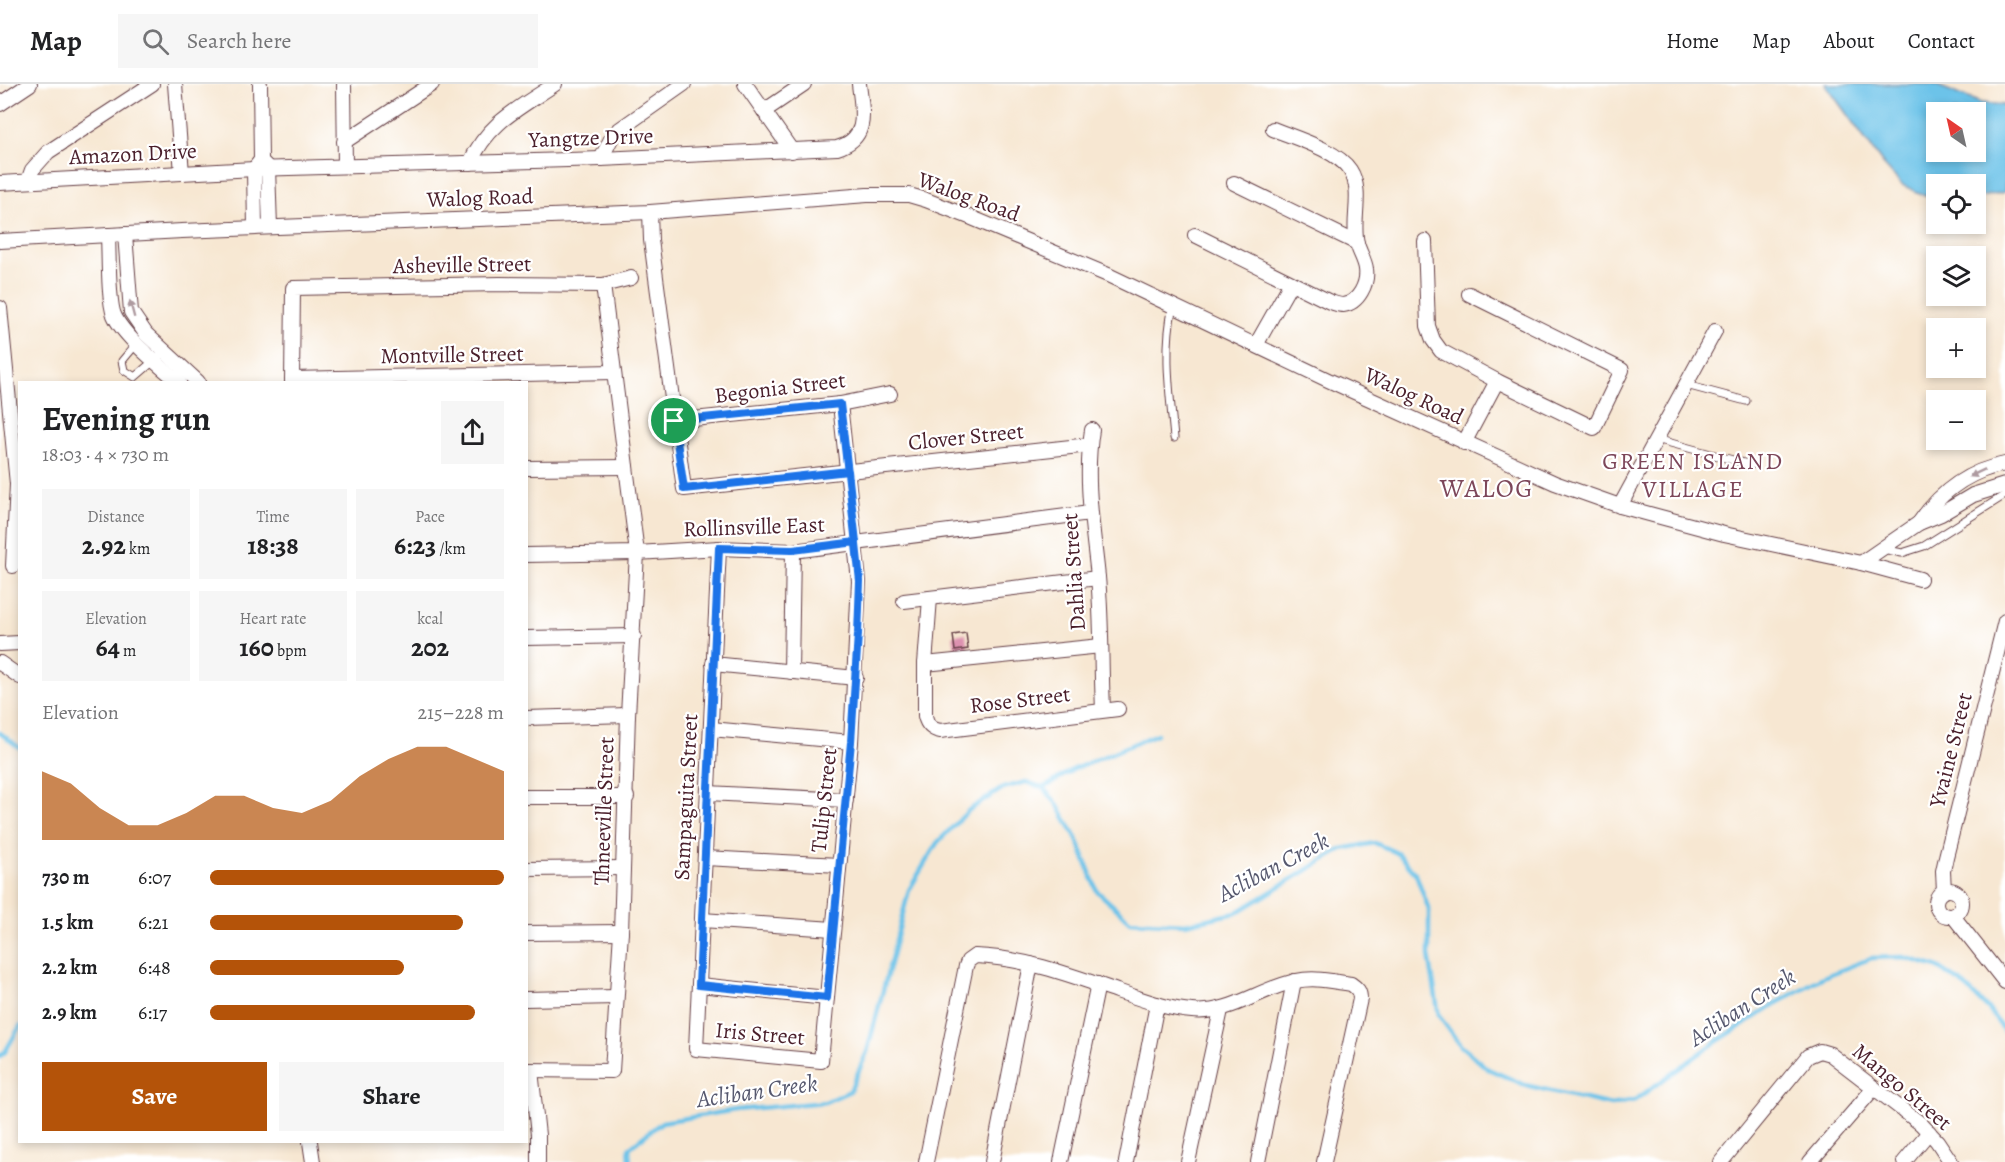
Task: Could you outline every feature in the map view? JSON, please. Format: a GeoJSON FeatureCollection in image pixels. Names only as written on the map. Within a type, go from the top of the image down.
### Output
{"type":"FeatureCollection","features":[{"type":"Feature","properties":{"kind":"street"},"geometry":{"type":"LineString","coordinates":[[0,104],[30,84]]}},
{"type":"Feature","properties":{"kind":"street"},"geometry":{"type":"LineString","coordinates":[[28,181],[32,170],[48,152],[152,84]]}},
{"type":"Feature","properties":{"kind":"street"},"geometry":{"type":"LineString","coordinates":[[176,84],[182,173]]}},
{"type":"Feature","properties":{"kind":"street"},"geometry":{"type":"LineString","coordinates":[[255,228],[261,166],[260,84]]}},
{"type":"Feature","properties":{"kind":"street"},"geometry":{"type":"LineString","coordinates":[[344,84],[345,166]]}},
{"type":"Feature","properties":{"kind":"street"},"geometry":{"type":"LineString","coordinates":[[344,142],[432,84]]}},
{"type":"Feature","properties":{"kind":"street"},"geometry":{"type":"LineString","coordinates":[[470,163],[480,142],[497,123],[555,84]]}},
{"type":"Feature","properties":{"kind":"street"},"geometry":{"type":"LineString","coordinates":[[601,159],[612,137],[620,129],[684,84]]}},
{"type":"Feature","properties":{"kind":"street"},"geometry":{"type":"LineString","coordinates":[[746,84],[792,151]]}},
{"type":"Feature","properties":{"kind":"street"},"geometry":{"type":"LineString","coordinates":[[764,111],[804,84]]}},
{"type":"Feature","properties":{"kind":"street","name":"Yangtze Drive"},"geometry":{"type":"LineString","coordinates":[[261,166],[601,159],[837,148],[854,140],[860,133],[862,124],[860,84]]}},
{"type":"Feature","properties":{"kind":"street"},"geometry":{"type":"LineString","coordinates":[[1195,235],[1330,302],[1342,305],[1350,303],[1359,295],[1366,282],[1365,264],[1357,243],[1356,189],[1350,171],[1344,162],[1333,155],[1273,129]]}},
{"type":"Feature","properties":{"kind":"street"},"geometry":{"type":"LineString","coordinates":[[261,166],[270,227]]}},
{"type":"Feature","properties":{"kind":"street","name":"Amazon Drive"},"geometry":{"type":"LineString","coordinates":[[0,183],[182,173],[261,166]]}},
{"type":"Feature","properties":{"kind":"street"},"geometry":{"type":"LineString","coordinates":[[1234,183],[1357,243]]}},
{"type":"Feature","properties":{"kind":"street","name":"Walog Road"},"geometry":{"type":"LineString","coordinates":[[0,241],[270,227],[650,212],[867,195],[909,195],[963,214],[1108,275],[1554,483],[1620,506],[1724,534],[1861,563],[1920,579]]}},
{"type":"Feature","properties":{"kind":"street"},"geometry":{"type":"LineString","coordinates":[[650,212],[651,240],[674,421]]}},
{"type":"Feature","properties":{"kind":"street"},"geometry":{"type":"LineString","coordinates":[[125,234],[131,312],[141,339]]}},
{"type":"Feature","properties":{"kind":"street"},"geometry":{"type":"LineString","coordinates":[[108,235],[114,314],[121,326],[141,339],[160,357],[178,381]]}},
{"type":"Feature","properties":{"kind":"street"},"geometry":{"type":"LineString","coordinates":[[1425,241],[1428,326],[1433,340],[1441,351],[1594,428],[1622,370],[1469,294]]}},
{"type":"Feature","properties":{"kind":"street","name":"Asheville Street"},"geometry":{"type":"LineString","coordinates":[[292,381],[293,288],[500,284],[603,285],[631,278]]}},
{"type":"Feature","properties":{"kind":"street"},"geometry":{"type":"LineString","coordinates":[[1256,345],[1291,283]]}},
{"type":"Feature","properties":{"kind":"street","name":"Thneeville Street"},"geometry":{"type":"LineString","coordinates":[[529,1070],[612,1071],[621,932],[628,715],[637,553],[603,285]]}},
{"type":"Feature","properties":{"kind":"street"},"geometry":{"type":"LineString","coordinates":[[0,308],[18,484],[11,566]]}},
{"type":"Feature","properties":{"kind":"street"},"geometry":{"type":"LineString","coordinates":[[1620,506],[1715,331]]}},
{"type":"Feature","properties":{"kind":"street"},"geometry":{"type":"LineString","coordinates":[[160,357],[196,381]]}},
{"type":"Feature","properties":{"kind":"street","name":"Montville Street"},"geometry":{"type":"LineString","coordinates":[[292,381],[613,372]]}},
{"type":"Feature","properties":{"kind":"street"},"geometry":{"type":"LineString","coordinates":[[1464,443],[1497,381]]}},
{"type":"Feature","properties":{"kind":"street","name":"Begonia Street"},"geometry":{"type":"LineString","coordinates":[[674,421],[840,404],[890,394]]}},
{"type":"Feature","properties":{"kind":"street","name":"Tulip Street"},"geometry":{"type":"LineString","coordinates":[[821,1061],[851,742],[860,581],[840,404]]}},
{"type":"Feature","properties":{"kind":"street","name":"Clover Street"},"geometry":{"type":"LineString","coordinates":[[674,421],[684,489],[1089,445]]}},
{"type":"Feature","properties":{"kind":"street","name":"Dahlia Street"},"geometry":{"type":"LineString","coordinates":[[1092,430],[1089,445],[1090,513],[1098,578],[1103,710]]}},
{"type":"Feature","properties":{"kind":"street"},"geometry":{"type":"LineString","coordinates":[[1919,523],[1934,502],[1951,488],[1981,470],[2005,464]]}},
{"type":"Feature","properties":{"kind":"street"},"geometry":{"type":"LineString","coordinates":[[528,468],[626,466]]}},
{"type":"Feature","properties":{"kind":"street"},"geometry":{"type":"LineString","coordinates":[[1861,563],[1919,523],[1941,514],[1973,495],[2005,485]]}},
{"type":"Feature","properties":{"kind":"street","name":"Rollinsville East"},"geometry":{"type":"LineString","coordinates":[[528,555],[637,553],[719,548],[793,550],[1090,513]]}},
{"type":"Feature","properties":{"kind":"street","name":"Sampaguita Street"},"geometry":{"type":"LineString","coordinates":[[696,1049],[719,548]]}},
{"type":"Feature","properties":{"kind":"street"},"geometry":{"type":"LineString","coordinates":[[791,672],[793,550]]}},
{"type":"Feature","properties":{"kind":"street"},"geometry":{"type":"LineString","coordinates":[[904,601],[1098,578]]}},
{"type":"Feature","properties":{"kind":"street"},"geometry":{"type":"LineString","coordinates":[[930,598],[925,664],[1101,646]]}},
{"type":"Feature","properties":{"kind":"street","name":"Yvaine Street"},"geometry":{"type":"LineString","coordinates":[[2005,621],[1943,871],[1944,891],[1958,893],[1963,901],[1961,910],[1953,916],[2005,982]]}},
{"type":"Feature","properties":{"kind":"street"},"geometry":{"type":"LineString","coordinates":[[528,638],[634,636]]}},
{"type":"Feature","properties":{"kind":"street"},"geometry":{"type":"LineString","coordinates":[[0,644],[18,643]]}},
{"type":"Feature","properties":{"kind":"street"},"geometry":{"type":"LineString","coordinates":[[0,663],[18,676]]}},
{"type":"Feature","properties":{"kind":"street"},"geometry":{"type":"LineString","coordinates":[[713,664],[856,678]]}},
{"type":"Feature","properties":{"kind":"street","name":"Rose Street"},"geometry":{"type":"LineString","coordinates":[[925,664],[925,716],[934,730],[1118,709]]}},
{"type":"Feature","properties":{"kind":"street"},"geometry":{"type":"LineString","coordinates":[[528,718],[628,715]]}},
{"type":"Feature","properties":{"kind":"street"},"geometry":{"type":"LineString","coordinates":[[711,729],[851,742]]}},
{"type":"Feature","properties":{"kind":"street"},"geometry":{"type":"LineString","coordinates":[[708,794],[846,800]]}},
{"type":"Feature","properties":{"kind":"street"},"geometry":{"type":"LineString","coordinates":[[528,798],[627,796]]}},
{"type":"Feature","properties":{"kind":"street"},"geometry":{"type":"LineString","coordinates":[[705,858],[839,865]]}},
{"type":"Feature","properties":{"kind":"street"},"geometry":{"type":"LineString","coordinates":[[528,869],[623,868]]}},
{"type":"Feature","properties":{"kind":"street"},"geometry":{"type":"LineString","coordinates":[[702,920],[833,929]]}},
{"type":"Feature","properties":{"kind":"street"},"geometry":{"type":"LineString","coordinates":[[528,933],[621,932]]}},
{"type":"Feature","properties":{"kind":"street"},"geometry":{"type":"LineString","coordinates":[[926,1162],[966,966],[971,958],[980,957],[1032,964],[1157,1004],[1192,1011],[1221,1010],[1294,981],[1308,979],[1351,984],[1359,990],[1360,999],[1324,1162]]}},
{"type":"Feature","properties":{"kind":"street"},"geometry":{"type":"LineString","coordinates":[[992,1162],[1032,964]]}},
{"type":"Feature","properties":{"kind":"street"},"geometry":{"type":"LineString","coordinates":[[1258,1162],[1294,981]]}},
{"type":"Feature","properties":{"kind":"street"},"geometry":{"type":"LineString","coordinates":[[1061,1162],[1098,984]]}},
{"type":"Feature","properties":{"kind":"street"},"geometry":{"type":"LineString","coordinates":[[699,985],[827,998]]}},
{"type":"Feature","properties":{"kind":"street"},"geometry":{"type":"LineString","coordinates":[[528,999],[616,997]]}},
{"type":"Feature","properties":{"kind":"street"},"geometry":{"type":"LineString","coordinates":[[1126,1162],[1157,1004]]}},
{"type":"Feature","properties":{"kind":"street"},"geometry":{"type":"LineString","coordinates":[[1188,1162],[1221,1010]]}},
{"type":"Feature","properties":{"kind":"street","name":"Iris Street"},"geometry":{"type":"LineString","coordinates":[[696,1049],[821,1061]]}},
{"type":"Feature","properties":{"kind":"street","name":"Mango Street"},"geometry":{"type":"LineString","coordinates":[[1721,1162],[1808,1056],[1820,1051],[1830,1054],[1929,1132],[1951,1162]]}},
{"type":"Feature","properties":{"kind":"street"},"geometry":{"type":"LineString","coordinates":[[529,1070],[532,1135],[538,1162]]}},
{"type":"Feature","properties":{"kind":"street"},"geometry":{"type":"LineString","coordinates":[[1810,1162],[1874,1088]]}},
{"type":"Feature","properties":{"kind":"street"},"geometry":{"type":"LineString","coordinates":[[1904,1162],[1929,1132]]}},
{"type":"Feature","properties":{"kind":"street"},"geometry":{"type":"LineString","coordinates":[[310,1143],[313,1162]]}},
{"type":"Feature","properties":{"kind":"lane"},"geometry":{"type":"LineString","coordinates":[[1174,306],[1169,327],[1168,351],[1174,438]]}},
{"type":"Feature","properties":{"kind":"lane"},"geometry":{"type":"LineString","coordinates":[[141,339],[122,361],[124,370],[135,376],[160,357]]}},
{"type":"Feature","properties":{"kind":"lane"},"geometry":{"type":"LineString","coordinates":[[1686,385],[1746,401]]}},
{"type":"Feature","properties":{"kind":"lane"},"geometry":{"type":"LineString","coordinates":[[1656,439],[1751,465]]}},
{"type":"Feature","properties":{"kind":"lane"},"geometry":{"type":"LineString","coordinates":[[1881,549],[1902,553],[1924,546],[2005,495]]}},
{"type":"Feature","properties":{"kind":"water"},"geometry":{"type":"Polygon","coordinates":[[[1825,84],[1933,84],[1978,102],[1926,102],[1926,162],[1986,162],[1986,103],[2005,105],[2005,192],[1986,196],[1986,174],[1926,174],[1926,196],[1902,185],[1883,164],[1825,84]]]}},
{"type":"Feature","properties":{"kind":"building"},"geometry":{"type":"Polygon","coordinates":[[[966,633],[968,649],[955,651],[953,635],[966,633]]]}},
{"type":"Feature","properties":{"kind":"waterway","name":"Acliban Creek"},"geometry":{"type":"LineString","coordinates":[[0,733],[18,746]]}},
{"type":"Feature","properties":{"kind":"waterway"},"geometry":{"type":"LineString","coordinates":[[1044,788],[1072,770],[1157,734]]}},
{"type":"Feature","properties":{"kind":"waterway","name":"Acliban Creek"},"geometry":{"type":"LineString","coordinates":[[630,1162],[629,1148],[662,1122],[736,1110],[825,1102],[850,1091],[867,1052],[909,890],[937,843],[969,810],[1003,788],[1026,782],[1044,788],[1057,804],[1077,839],[1097,891],[1130,921],[1185,924],[1236,913],[1342,849],[1375,843],[1397,853],[1416,874],[1429,910],[1429,955],[1439,1016],[1461,1046],[1488,1069],[1525,1085],[1611,1105],[1635,1100],[1716,1042],[1775,1004],[1823,977],[1872,958],[1903,957],[1937,967],[1963,984],[1989,1010],[2005,1032]]}},
{"type":"Feature","properties":{"kind":"waterway","name":"Acliban Creek"},"geometry":{"type":"LineString","coordinates":[[0,1056],[5,1052],[18,1029]]}},
{"type":"Feature","properties":{"kind":"district","name":"GREEN ISLAND VILLAGE"},"geometry":{"type":"Point","coordinates":[1693,475]}},
{"type":"Feature","properties":{"kind":"district","name":"WALOG"},"geometry":{"type":"Point","coordinates":[1487,488]}},
{"type":"Feature","properties":{"kind":"route"},"geometry":{"type":"LineString","coordinates":[[674,421],[684,489],[848,471],[856,542],[860,581],[858,634],[851,742],[827,998],[699,985],[719,548],[793,550],[856,542],[840,404],[674,421]]}}]}
